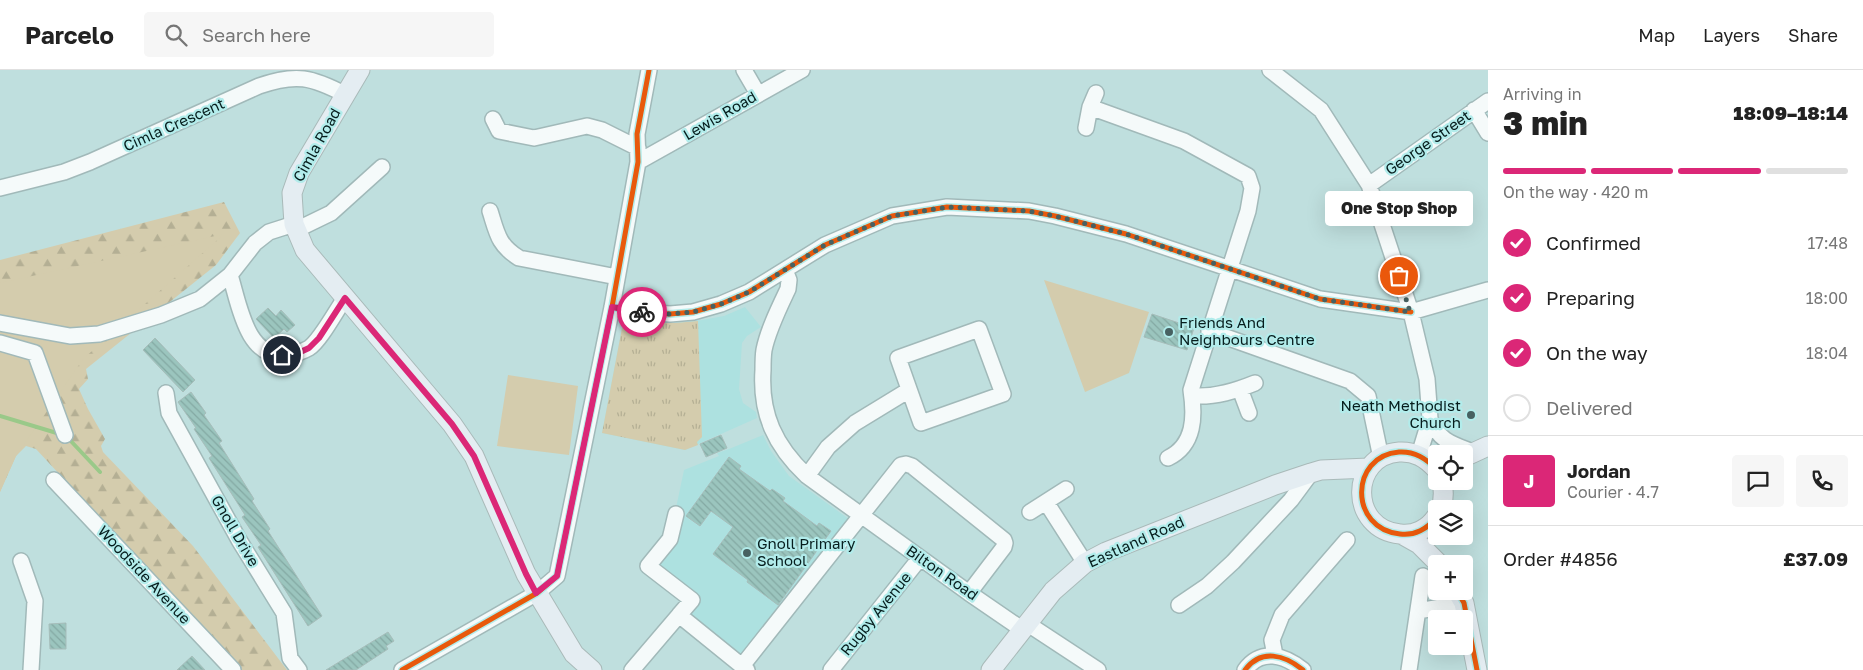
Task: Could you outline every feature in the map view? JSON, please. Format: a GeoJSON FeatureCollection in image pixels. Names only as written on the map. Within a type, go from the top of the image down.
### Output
{"type":"FeatureCollection","features":[{"type":"Feature","properties":{"kind":"main road","name":"Cimla Road"},"geometry":{"type":"LineString","coordinates":[[360,70],[298,173],[292,193],[295,227],[305,250],[452,424],[474,456],[536,593],[574,654],[592,670]]}},
{"type":"Feature","properties":{"kind":"main road","name":"Eastland Road"},"geometry":{"type":"LineString","coordinates":[[991,670],[1053,592],[1069,575],[1085,563],[1106,552],[1275,484],[1316,472],[1375,463],[1393,453],[1406,452],[1419,455]]}},
{"type":"Feature","properties":{"kind":"main road"},"geometry":{"type":"LineString","coordinates":[[1419,455],[1428,461]]}},
{"type":"Feature","properties":{"kind":"main road"},"geometry":{"type":"LineString","coordinates":[[1361,500],[1361,488],[1364,478],[1375,463]]}},
{"type":"Feature","properties":{"kind":"main road"},"geometry":{"type":"LineString","coordinates":[[1316,472],[1345,480],[1353,487],[1374,524],[1392,534],[1415,533],[1428,525]]}},
{"type":"Feature","properties":{"kind":"main road"},"geometry":{"type":"LineString","coordinates":[[1403,535],[1419,544],[1431,555]]}},
{"type":"Feature","properties":{"kind":"main road"},"geometry":{"type":"LineString","coordinates":[[1473,649],[1477,670]]}},
{"type":"Feature","properties":{"kind":"main road"},"geometry":{"type":"LineString","coordinates":[[1464,670],[1467,655]]}},
{"type":"Feature","properties":{"kind":"street"},"geometry":{"type":"LineString","coordinates":[[402,670],[423,665],[536,593],[557,576],[612,307],[638,155],[637,134],[650,70]]}},
{"type":"Feature","properties":{"kind":"street"},"geometry":{"type":"LineString","coordinates":[[744,70],[758,94]]}},
{"type":"Feature","properties":{"kind":"street","name":"Lewis Road"},"geometry":{"type":"LineString","coordinates":[[638,155],[802,70]]}},
{"type":"Feature","properties":{"kind":"street"},"geometry":{"type":"LineString","coordinates":[[1270,70],[1321,110],[1369,185],[1410,312],[1427,379],[1430,419],[1435,431],[1444,439],[1475,452]]}},
{"type":"Feature","properties":{"kind":"street","name":"Cimla Crescent"},"geometry":{"type":"LineString","coordinates":[[0,188],[64,172],[90,162],[259,86],[279,80],[302,78],[325,84],[346,95]]}},
{"type":"Feature","properties":{"kind":"street"},"geometry":{"type":"LineString","coordinates":[[1086,128],[1093,100],[1184,141],[1248,176],[1252,188],[1248,211],[1191,390],[1194,410],[1192,428],[1187,442],[1177,454],[1168,458]]}},
{"type":"Feature","properties":{"kind":"street","name":"George Street"},"geometry":{"type":"LineString","coordinates":[[1369,185],[1488,102]]}},
{"type":"Feature","properties":{"kind":"street"},"geometry":{"type":"LineString","coordinates":[[1474,110],[1488,133]]}},
{"type":"Feature","properties":{"kind":"street"},"geometry":{"type":"LineString","coordinates":[[492,119],[499,132],[534,138],[587,126],[602,130],[638,155]]}},
{"type":"Feature","properties":{"kind":"street"},"geometry":{"type":"LineString","coordinates":[[0,323],[70,336],[99,334],[161,315],[200,299],[230,275],[255,243],[268,232],[295,227],[331,213],[382,167]]}},
{"type":"Feature","properties":{"kind":"street"},"geometry":{"type":"LineString","coordinates":[[612,307],[670,314],[693,312],[721,304],[749,292],[825,245],[892,216],[948,207],[1028,211],[1055,216],[1126,234],[1320,299],[1410,312],[1488,290]]}},
{"type":"Feature","properties":{"kind":"street"},"geometry":{"type":"LineString","coordinates":[[490,211],[499,240],[507,251],[519,258],[616,277]]}},
{"type":"Feature","properties":{"kind":"street","name":"Bilton Road"},"geometry":{"type":"LineString","coordinates":[[785,270],[789,280],[788,289],[764,350],[762,379],[764,404],[771,428],[780,447],[807,476],[969,593],[1098,670]]}},
{"type":"Feature","properties":{"kind":"street"},"geometry":{"type":"LineString","coordinates":[[230,275],[242,321],[249,333],[268,352],[282,355],[296,354],[309,348],[319,338],[345,298]]}},
{"type":"Feature","properties":{"kind":"street"},"geometry":{"type":"LineString","coordinates":[[979,329],[1002,394],[921,423],[909,390],[898,358],[979,329]]}},
{"type":"Feature","properties":{"kind":"street"},"geometry":{"type":"LineString","coordinates":[[1209,331],[1350,381],[1368,396],[1375,463]]}},
{"type":"Feature","properties":{"kind":"street"},"geometry":{"type":"LineString","coordinates":[[0,343],[36,353],[65,435]]}},
{"type":"Feature","properties":{"kind":"street"},"geometry":{"type":"LineString","coordinates":[[1191,390],[1195,396],[1211,397],[1255,383]]}},
{"type":"Feature","properties":{"kind":"street"},"geometry":{"type":"LineString","coordinates":[[1240,389],[1249,413]]}},
{"type":"Feature","properties":{"kind":"street"},"geometry":{"type":"LineString","coordinates":[[807,476],[828,447],[855,423],[909,390]]}},
{"type":"Feature","properties":{"kind":"street","name":"Gnoll Drive"},"geometry":{"type":"LineString","coordinates":[[166,393],[169,414],[239,540],[284,613],[290,658],[299,670]]}},
{"type":"Feature","properties":{"kind":"street"},"geometry":{"type":"LineString","coordinates":[[1419,455],[1430,419]]}},
{"type":"Feature","properties":{"kind":"street"},"geometry":{"type":"LineString","coordinates":[[679,616],[744,668],[896,469],[906,464],[912,466],[993,531],[1005,543],[1004,547],[969,593]]}},
{"type":"Feature","properties":{"kind":"street"},"geometry":{"type":"LineString","coordinates":[[1179,605],[1207,586],[1233,562],[1316,472]]}},
{"type":"Feature","properties":{"kind":"street","name":"Woodside Avenue"},"geometry":{"type":"LineString","coordinates":[[54,480],[233,670]]}},
{"type":"Feature","properties":{"kind":"street"},"geometry":{"type":"LineString","coordinates":[[1030,512],[1066,489]]}},
{"type":"Feature","properties":{"kind":"street"},"geometry":{"type":"LineString","coordinates":[[1046,502],[1085,563]]}},
{"type":"Feature","properties":{"kind":"street"},"geometry":{"type":"LineString","coordinates":[[632,670],[692,600],[648,566],[670,539],[676,514]]}},
{"type":"Feature","properties":{"kind":"street"},"geometry":{"type":"LineString","coordinates":[[1274,655],[1272,640],[1282,615],[1347,540]]}},
{"type":"Feature","properties":{"kind":"street","name":"Rugby Avenue"},"geometry":{"type":"LineString","coordinates":[[831,670],[920,558]]}},
{"type":"Feature","properties":{"kind":"street"},"geometry":{"type":"LineString","coordinates":[[21,561],[35,601],[31,670]]}},
{"type":"Feature","properties":{"kind":"street"},"geometry":{"type":"LineString","coordinates":[[1409,670],[1423,576]]}},
{"type":"Feature","properties":{"kind":"street"},"geometry":{"type":"LineString","coordinates":[[1418,611],[1452,600]]}},
{"type":"Feature","properties":{"kind":"street"},"geometry":{"type":"LineString","coordinates":[[1245,670],[1256,659],[1274,655],[1286,658],[1303,670]]}},
{"type":"Feature","properties":{"kind":"shaded area"},"geometry":{"type":"Polygon","coordinates":[[[745,307],[761,327],[747,336],[742,343],[739,389],[743,403],[756,412],[757,418],[685,450],[602,433],[622,328],[637,321],[675,323],[702,320],[724,316],[745,307]]]}},
{"type":"Feature","properties":{"kind":"shaded area","name":"Gnoll Primary School"},"geometry":{"type":"Polygon","coordinates":[[[763,435],[771,451],[789,476],[853,522],[741,657],[689,614],[700,600],[658,567],[658,564],[674,542],[683,513],[681,509],[676,508],[684,470],[719,456],[717,453],[763,435]]]}},
{"type":"Feature","properties":{"kind":"green space"},"geometry":{"type":"Polygon","coordinates":[[[224,202],[240,233],[216,265],[86,369],[88,379],[79,389],[105,439],[101,446],[103,452],[193,546],[287,670],[241,670],[36,449],[26,446],[16,456],[0,492],[0,260],[224,202]]]}},
{"type":"Feature","properties":{"kind":"green space"},"geometry":{"type":"Polygon","coordinates":[[[224,234],[83,359],[16,456],[0,492],[0,283],[224,234]]]}},
{"type":"Feature","properties":{"kind":"green space"},"geometry":{"type":"Polygon","coordinates":[[[1044,280],[1149,312],[1129,373],[1085,392],[1044,280]]]}},
{"type":"Feature","properties":{"kind":"green space"},"geometry":{"type":"Polygon","coordinates":[[[637,321],[675,323],[698,321],[702,437],[697,442],[698,445],[685,450],[602,433],[622,328],[637,321]]]}},
{"type":"Feature","properties":{"kind":"green space"},"geometry":{"type":"Polygon","coordinates":[[[508,375],[578,386],[569,455],[497,446],[508,375]]]}},
{"type":"Feature","properties":{"kind":"building"},"geometry":{"type":"Polygon","coordinates":[[[268,308],[276,316],[281,310],[295,325],[287,332],[284,329],[274,338],[256,319],[268,308]]]}},
{"type":"Feature","properties":{"kind":"building","name":"Friends And Neighbours Centre"},"geometry":{"type":"Polygon","coordinates":[[[1152,314],[1194,328],[1187,350],[1144,337],[1152,314]]]}},
{"type":"Feature","properties":{"kind":"building"},"geometry":{"type":"Polygon","coordinates":[[[155,338],[195,380],[183,392],[143,350],[155,338]]]}},
{"type":"Feature","properties":{"kind":"building"},"geometry":{"type":"Polygon","coordinates":[[[191,392],[222,441],[219,443],[254,499],[252,501],[270,529],[268,531],[322,616],[308,626],[258,547],[261,545],[242,517],[245,515],[209,458],[212,456],[194,429],[196,428],[178,402],[191,392]]]}},
{"type":"Feature","properties":{"kind":"building"},"geometry":{"type":"Polygon","coordinates":[[[721,435],[727,448],[706,457],[700,444],[721,435]]]}},
{"type":"Feature","properties":{"kind":"building"},"geometry":{"type":"Polygon","coordinates":[[[729,457],[741,466],[739,469],[770,491],[772,489],[785,498],[783,501],[817,526],[819,523],[831,531],[778,605],[713,554],[733,527],[711,511],[700,526],[686,516],[729,457]]]}},
{"type":"Feature","properties":{"kind":"building"},"geometry":{"type":"Polygon","coordinates":[[[66,623],[66,649],[50,649],[49,624],[66,623]]]}},
{"type":"Feature","properties":{"kind":"building"},"geometry":{"type":"Polygon","coordinates":[[[388,632],[394,641],[386,646],[388,649],[356,670],[326,670],[388,632]]]}},
{"type":"Feature","properties":{"kind":"building"},"geometry":{"type":"Polygon","coordinates":[[[192,656],[205,670],[177,670],[192,656]]]}},
{"type":"Feature","properties":{"kind":"waterway"},"geometry":{"type":"LineString","coordinates":[[0,416],[60,434]]}},
{"type":"Feature","properties":{"kind":"waterway"},"geometry":{"type":"LineString","coordinates":[[68,438],[100,472]]}},
{"type":"Feature","properties":{"kind":"cycle path"},"geometry":{"type":"LineString","coordinates":[[402,670],[537,593],[557,576],[612,307],[638,162],[637,134],[649,70]]}},
{"type":"Feature","properties":{"kind":"cycle path"},"geometry":{"type":"LineString","coordinates":[[612,307],[670,314],[693,312],[721,304],[749,292],[825,245],[892,216],[947,207],[1029,211],[1055,216],[1126,234],[1320,299],[1411,312]]}},
{"type":"Feature","properties":{"kind":"cycle path"},"geometry":{"type":"LineString","coordinates":[[1428,462],[1410,453],[1399,452],[1383,456],[1371,466],[1364,478],[1362,493],[1364,507],[1371,520],[1383,529],[1400,534],[1410,534],[1428,525]]}},
{"type":"Feature","properties":{"kind":"cycle path"},"geometry":{"type":"LineString","coordinates":[[1462,600],[1477,670]]}},
{"type":"Feature","properties":{"kind":"cycle path"},"geometry":{"type":"LineString","coordinates":[[1245,670],[1251,663],[1266,656],[1289,661],[1303,670]]}},
{"type":"Feature","properties":{"kind":"way so far"},"geometry":{"type":"LineString","coordinates":[[642,312],[670,314],[693,312],[721,304],[749,292],[825,245],[892,216],[948,207],[1028,211],[1055,216],[1126,234],[1320,299],[1410,312],[1399,276]]}},
{"type":"Feature","properties":{"kind":"place","name":"One Stop Shop"},"geometry":{"type":"Point","coordinates":[1399,276]}},
{"type":"Feature","properties":{"kind":"place","name":"Friends And Neighbours Centre"},"geometry":{"type":"Point","coordinates":[1169,332]}},
{"type":"Feature","properties":{"kind":"place","name":"Neath Methodist Church"},"geometry":{"type":"Point","coordinates":[1471,415]}},
{"type":"Feature","properties":{"kind":"place","name":"Gnoll Primary School"},"geometry":{"type":"Point","coordinates":[747,553]}},
{"type":"Feature","properties":{"kind":"route"},"geometry":{"type":"LineString","coordinates":[[282,355],[296,354],[309,348],[319,338],[345,298],[452,424],[474,456],[536,593],[557,576],[612,307],[642,312]]}}]}
